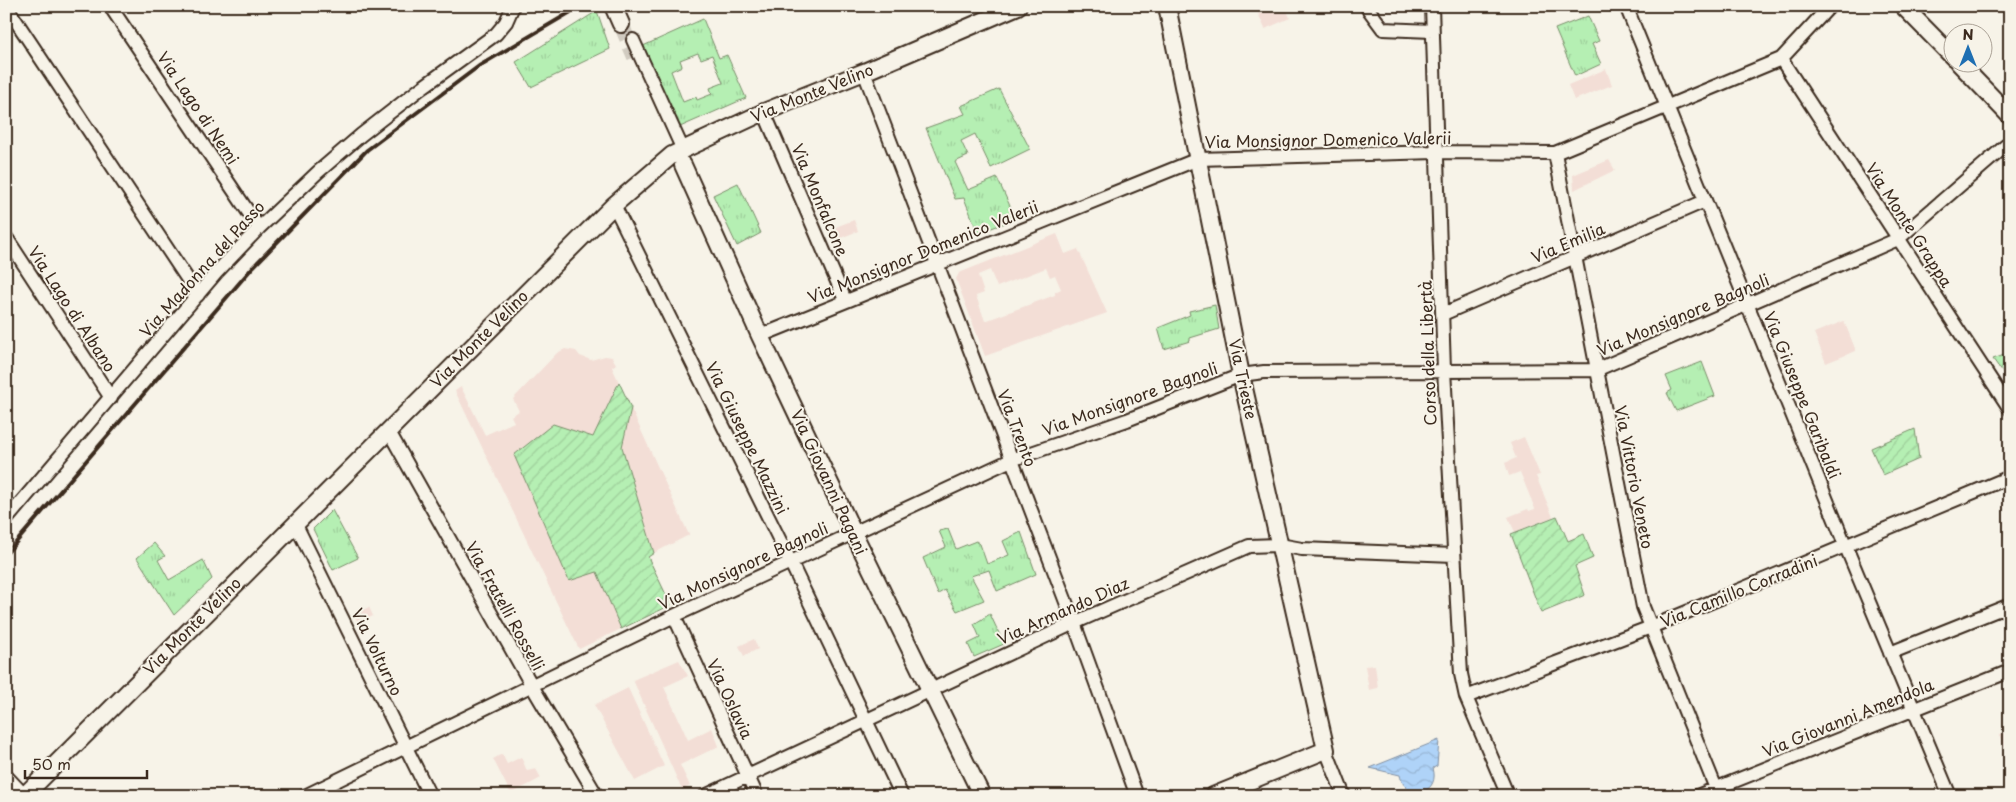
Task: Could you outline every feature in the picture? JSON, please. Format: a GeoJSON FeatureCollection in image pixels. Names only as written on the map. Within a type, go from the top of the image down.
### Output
{"type":"FeatureCollection","features":[{"type":"Feature","properties":{"kind":"street"},"geometry":{"type":"LineString","coordinates":[[6,6],[198,295]]}},
{"type":"Feature","properties":{"kind":"street","name":"Via Lago di Nemi"},"geometry":{"type":"LineString","coordinates":[[110,6],[259,228]]}},
{"type":"Feature","properties":{"kind":"street","name":"Via Madonna del Passo"},"geometry":{"type":"LineString","coordinates":[[9,511],[111,398],[198,295],[259,228],[318,172],[377,122],[496,34],[506,22],[513,6]]}},
{"type":"Feature","properties":{"kind":"street"},"geometry":{"type":"LineString","coordinates":[[613,6],[621,24]]}},
{"type":"Feature","properties":{"kind":"street","name":"Via Monte Velino"},"geometry":{"type":"LineString","coordinates":[[24,796],[614,205],[672,155],[683,157],[764,112],[864,72],[1018,6]]}},
{"type":"Feature","properties":{"kind":"street","name":"Via Trieste"},"geometry":{"type":"LineString","coordinates":[[1167,6],[1241,375],[1326,750]]}},
{"type":"Feature","properties":{"kind":"street"},"geometry":{"type":"LineString","coordinates":[[1366,6],[1382,30],[1432,30]]}},
{"type":"Feature","properties":{"kind":"street","name":"Corso della Libertà"},"geometry":{"type":"LineString","coordinates":[[1432,6],[1444,370],[1461,674],[1466,697],[1508,796]]}},
{"type":"Feature","properties":{"kind":"street","name":"Via Giuseppe Garibaldi"},"geometry":{"type":"LineString","coordinates":[[1626,6],[1846,548],[1950,796]]}},
{"type":"Feature","properties":{"kind":"street","name":"Via Monsignor Domenico Valerii"},"geometry":{"type":"LineString","coordinates":[[760,336],[845,300],[1198,159],[1436,152],[1555,153],[1781,60],[1830,6]]}},
{"type":"Feature","properties":{"kind":"street"},"geometry":{"type":"LineString","coordinates":[[1903,6],[1944,48]]}},
{"type":"Feature","properties":{"kind":"street"},"geometry":{"type":"LineString","coordinates":[[633,40],[683,157]]}},
{"type":"Feature","properties":{"kind":"street","name":"Via Monte Grappa"},"geometry":{"type":"LineString","coordinates":[[1781,60],[2010,408]]}},
{"type":"Feature","properties":{"kind":"street","name":"Via Trento"},"geometry":{"type":"LineString","coordinates":[[864,72],[1074,623],[1137,796]]}},
{"type":"Feature","properties":{"kind":"street"},"geometry":{"type":"LineString","coordinates":[[1968,72],[2010,116]]}},
{"type":"Feature","properties":{"kind":"street","name":"Via Monfalcone"},"geometry":{"type":"LineString","coordinates":[[764,112],[845,300]]}},
{"type":"Feature","properties":{"kind":"street","name":"Via Monsignore Bagnoli"},"geometry":{"type":"LineString","coordinates":[[304,796],[674,616],[1011,460],[1127,420],[1241,375],[1264,372],[1596,370],[1898,239],[2010,142]]}},
{"type":"Feature","properties":{"kind":"street","name":"Via Vittorio Veneto"},"geometry":{"type":"LineString","coordinates":[[1555,153],[1643,607],[1718,792]]}},
{"type":"Feature","properties":{"kind":"street","name":"Via Giovanni Pagani"},"geometry":{"type":"LineString","coordinates":[[683,157],[760,336],[982,796]]}},
{"type":"Feature","properties":{"kind":"street","name":"Via Emilia"},"geometry":{"type":"LineString","coordinates":[[1443,314],[1706,201]]}},
{"type":"Feature","properties":{"kind":"street","name":"Via Giuseppe Mazzini"},"geometry":{"type":"LineString","coordinates":[[614,205],[790,561],[902,796]]}},
{"type":"Feature","properties":{"kind":"street","name":"Via Lago di Albano"},"geometry":{"type":"LineString","coordinates":[[6,237],[111,398]]}},
{"type":"Feature","properties":{"kind":"street","name":"Via Fratelli Rosselli"},"geometry":{"type":"LineString","coordinates":[[388,430],[532,686],[597,796]]}},
{"type":"Feature","properties":{"kind":"street","name":"Via Camillo Corradini"},"geometry":{"type":"LineString","coordinates":[[1466,697],[1651,627],[1846,548],[2010,477]]}},
{"type":"Feature","properties":{"kind":"street","name":"Via Volturno"},"geometry":{"type":"LineString","coordinates":[[295,523],[430,796]]}},
{"type":"Feature","properties":{"kind":"street","name":"Via Armando Diaz"},"geometry":{"type":"LineString","coordinates":[[705,796],[1074,623],[1248,546],[1280,545],[1302,549],[1454,555]]}},
{"type":"Feature","properties":{"kind":"street"},"geometry":{"type":"LineString","coordinates":[[1890,653],[2010,605]]}},
{"type":"Feature","properties":{"kind":"street","name":"Via Oslavia"},"geometry":{"type":"LineString","coordinates":[[674,616],[757,796]]}},
{"type":"Feature","properties":{"kind":"street","name":"Via Giovanni Amendola"},"geometry":{"type":"LineString","coordinates":[[1697,796],[1718,792],[2010,670]]}},
{"type":"Feature","properties":{"kind":"street"},"geometry":{"type":"LineString","coordinates":[[1213,796],[1326,750],[1344,796]]}},
{"type":"Feature","properties":{"kind":"street"},"geometry":{"type":"LineString","coordinates":[[6,776],[24,796]]}},
{"type":"Feature","properties":{"kind":"shaded area"},"geometry":{"type":"Polygon","coordinates":[[[1269,6],[1285,6],[1290,18],[1265,29],[1257,11],[1269,6]]]}},
{"type":"Feature","properties":{"kind":"shaded area"},"geometry":{"type":"Polygon","coordinates":[[[1606,69],[1612,85],[1574,100],[1568,85],[1606,69]]]}},
{"type":"Feature","properties":{"kind":"shaded area"},"geometry":{"type":"Polygon","coordinates":[[[1609,160],[1615,170],[1574,190],[1573,175],[1609,160]]]}},
{"type":"Feature","properties":{"kind":"shaded area"},"geometry":{"type":"Polygon","coordinates":[[[854,220],[858,231],[838,239],[833,228],[854,220]]]}},
{"type":"Feature","properties":{"kind":"shaded area"},"geometry":{"type":"Polygon","coordinates":[[[1057,234],[1065,254],[1078,249],[1107,313],[985,356],[956,279],[959,273],[1057,234]],[[1046,268],[997,287],[990,270],[978,275],[984,293],[976,296],[985,321],[1055,295],[1055,292],[1061,289],[1055,275],[1050,277],[1046,268]]]}},
{"type":"Feature","properties":{"kind":"shaded area"},"geometry":{"type":"Polygon","coordinates":[[[1844,321],[1856,351],[1826,363],[1814,333],[1844,321]]]}},
{"type":"Feature","properties":{"kind":"shaded area"},"geometry":{"type":"Polygon","coordinates":[[[565,349],[576,351],[580,356],[591,360],[605,356],[612,357],[616,364],[612,367],[689,535],[648,556],[671,605],[579,649],[455,391],[461,387],[485,435],[514,422],[511,416],[519,411],[513,399],[557,353],[565,349]]]}},
{"type":"Feature","properties":{"kind":"shaded area"},"geometry":{"type":"Polygon","coordinates":[[[1524,437],[1540,475],[1536,476],[1553,517],[1515,532],[1508,517],[1528,509],[1529,511],[1535,509],[1520,472],[1509,476],[1505,463],[1516,458],[1510,443],[1524,437]]]}},
{"type":"Feature","properties":{"kind":"shaded area"},"geometry":{"type":"Polygon","coordinates":[[[369,607],[373,616],[358,623],[354,614],[369,607]]]}},
{"type":"Feature","properties":{"kind":"shaded area"},"geometry":{"type":"Polygon","coordinates":[[[754,639],[758,649],[744,656],[739,646],[754,639]]]}},
{"type":"Feature","properties":{"kind":"shaded area"},"geometry":{"type":"Polygon","coordinates":[[[679,660],[688,676],[664,687],[688,740],[712,728],[719,746],[680,765],[690,786],[682,790],[633,680],[679,660]]]}},
{"type":"Feature","properties":{"kind":"shaded area"},"geometry":{"type":"Polygon","coordinates":[[[1375,665],[1378,688],[1369,690],[1365,666],[1375,665]]]}},
{"type":"Feature","properties":{"kind":"shaded area"},"geometry":{"type":"Polygon","coordinates":[[[628,688],[664,766],[635,781],[594,705],[628,688]]]}},
{"type":"Feature","properties":{"kind":"shaded area"},"geometry":{"type":"Polygon","coordinates":[[[2010,730],[2010,752],[2007,753],[1999,735],[2010,730]]]}},
{"type":"Feature","properties":{"kind":"shaded area"},"geometry":{"type":"Polygon","coordinates":[[[502,754],[507,764],[521,757],[527,771],[536,769],[541,778],[511,794],[493,759],[502,754]]]}},
{"type":"Feature","properties":{"kind":"green space"},"geometry":{"type":"Polygon","coordinates":[[[597,11],[610,49],[531,87],[516,62],[597,11]]]}},
{"type":"Feature","properties":{"kind":"green space"},"geometry":{"type":"Polygon","coordinates":[[[1588,16],[1599,41],[1592,44],[1601,64],[1575,76],[1555,29],[1588,16]]]}},
{"type":"Feature","properties":{"kind":"green space"},"geometry":{"type":"Polygon","coordinates":[[[703,19],[719,58],[727,55],[746,98],[680,127],[643,46],[703,19]],[[698,53],[680,60],[682,66],[671,71],[683,102],[696,97],[697,100],[712,94],[710,88],[723,83],[712,55],[701,59],[698,53]]]}},
{"type":"Feature","properties":{"kind":"green space"},"geometry":{"type":"Polygon","coordinates":[[[999,89],[1030,149],[991,168],[975,134],[961,141],[968,156],[955,162],[968,190],[997,178],[1016,219],[978,233],[964,198],[955,199],[926,128],[965,114],[961,106],[999,89]]]}},
{"type":"Feature","properties":{"kind":"green space"},"geometry":{"type":"Polygon","coordinates":[[[738,183],[761,233],[737,246],[713,195],[738,183]]]}},
{"type":"Feature","properties":{"kind":"green space"},"geometry":{"type":"Polygon","coordinates":[[[1215,305],[1219,329],[1164,349],[1158,328],[1190,315],[1189,311],[1215,305]]]}},
{"type":"Feature","properties":{"kind":"green space"},"geometry":{"type":"Polygon","coordinates":[[[2010,353],[2010,383],[1993,359],[2010,353]]]}},
{"type":"Feature","properties":{"kind":"green space"},"geometry":{"type":"Polygon","coordinates":[[[1702,362],[1715,396],[1676,411],[1667,393],[1672,390],[1666,376],[1702,362]]]}},
{"type":"Feature","properties":{"kind":"green space"},"geometry":{"type":"Polygon","coordinates":[[[619,382],[631,408],[622,447],[654,553],[648,557],[671,605],[621,629],[597,572],[569,581],[514,455],[553,424],[593,437],[619,382]]]}},
{"type":"Feature","properties":{"kind":"green space"},"geometry":{"type":"Polygon","coordinates":[[[1915,429],[1919,459],[1883,475],[1871,448],[1915,429]]]}},
{"type":"Feature","properties":{"kind":"green space"},"geometry":{"type":"Polygon","coordinates":[[[332,510],[358,558],[333,570],[313,529],[332,510]]]}},
{"type":"Feature","properties":{"kind":"green space"},"geometry":{"type":"Polygon","coordinates":[[[1557,516],[1568,541],[1584,534],[1593,558],[1575,566],[1585,595],[1541,613],[1511,534],[1557,516]]]}},
{"type":"Feature","properties":{"kind":"green space"},"geometry":{"type":"Polygon","coordinates":[[[948,529],[956,549],[976,541],[980,544],[987,564],[1009,555],[1003,541],[1021,532],[1036,574],[997,591],[989,570],[971,576],[984,600],[957,611],[945,590],[938,594],[923,558],[946,547],[939,531],[948,529]]]}},
{"type":"Feature","properties":{"kind":"green space"},"geometry":{"type":"Polygon","coordinates":[[[154,543],[165,556],[158,560],[169,580],[203,560],[212,579],[174,615],[137,558],[154,543]]]}},
{"type":"Feature","properties":{"kind":"green space"},"geometry":{"type":"Polygon","coordinates":[[[990,614],[1004,644],[974,657],[968,644],[980,638],[974,624],[990,614]]]}},
{"type":"Feature","properties":{"kind":"water"},"geometry":{"type":"Polygon","coordinates":[[[1439,740],[1437,766],[1433,768],[1434,777],[1432,784],[1421,792],[1408,789],[1403,784],[1400,775],[1370,768],[1439,740]]]}},
{"type":"Feature","properties":{"kind":"tunnel"},"geometry":{"type":"LineString","coordinates":[[621,24],[635,57]]}},
{"type":"Feature","properties":{"kind":"railway"},"geometry":{"type":"LineString","coordinates":[[6,554],[253,267],[367,150],[479,66],[581,6]]}}]}
